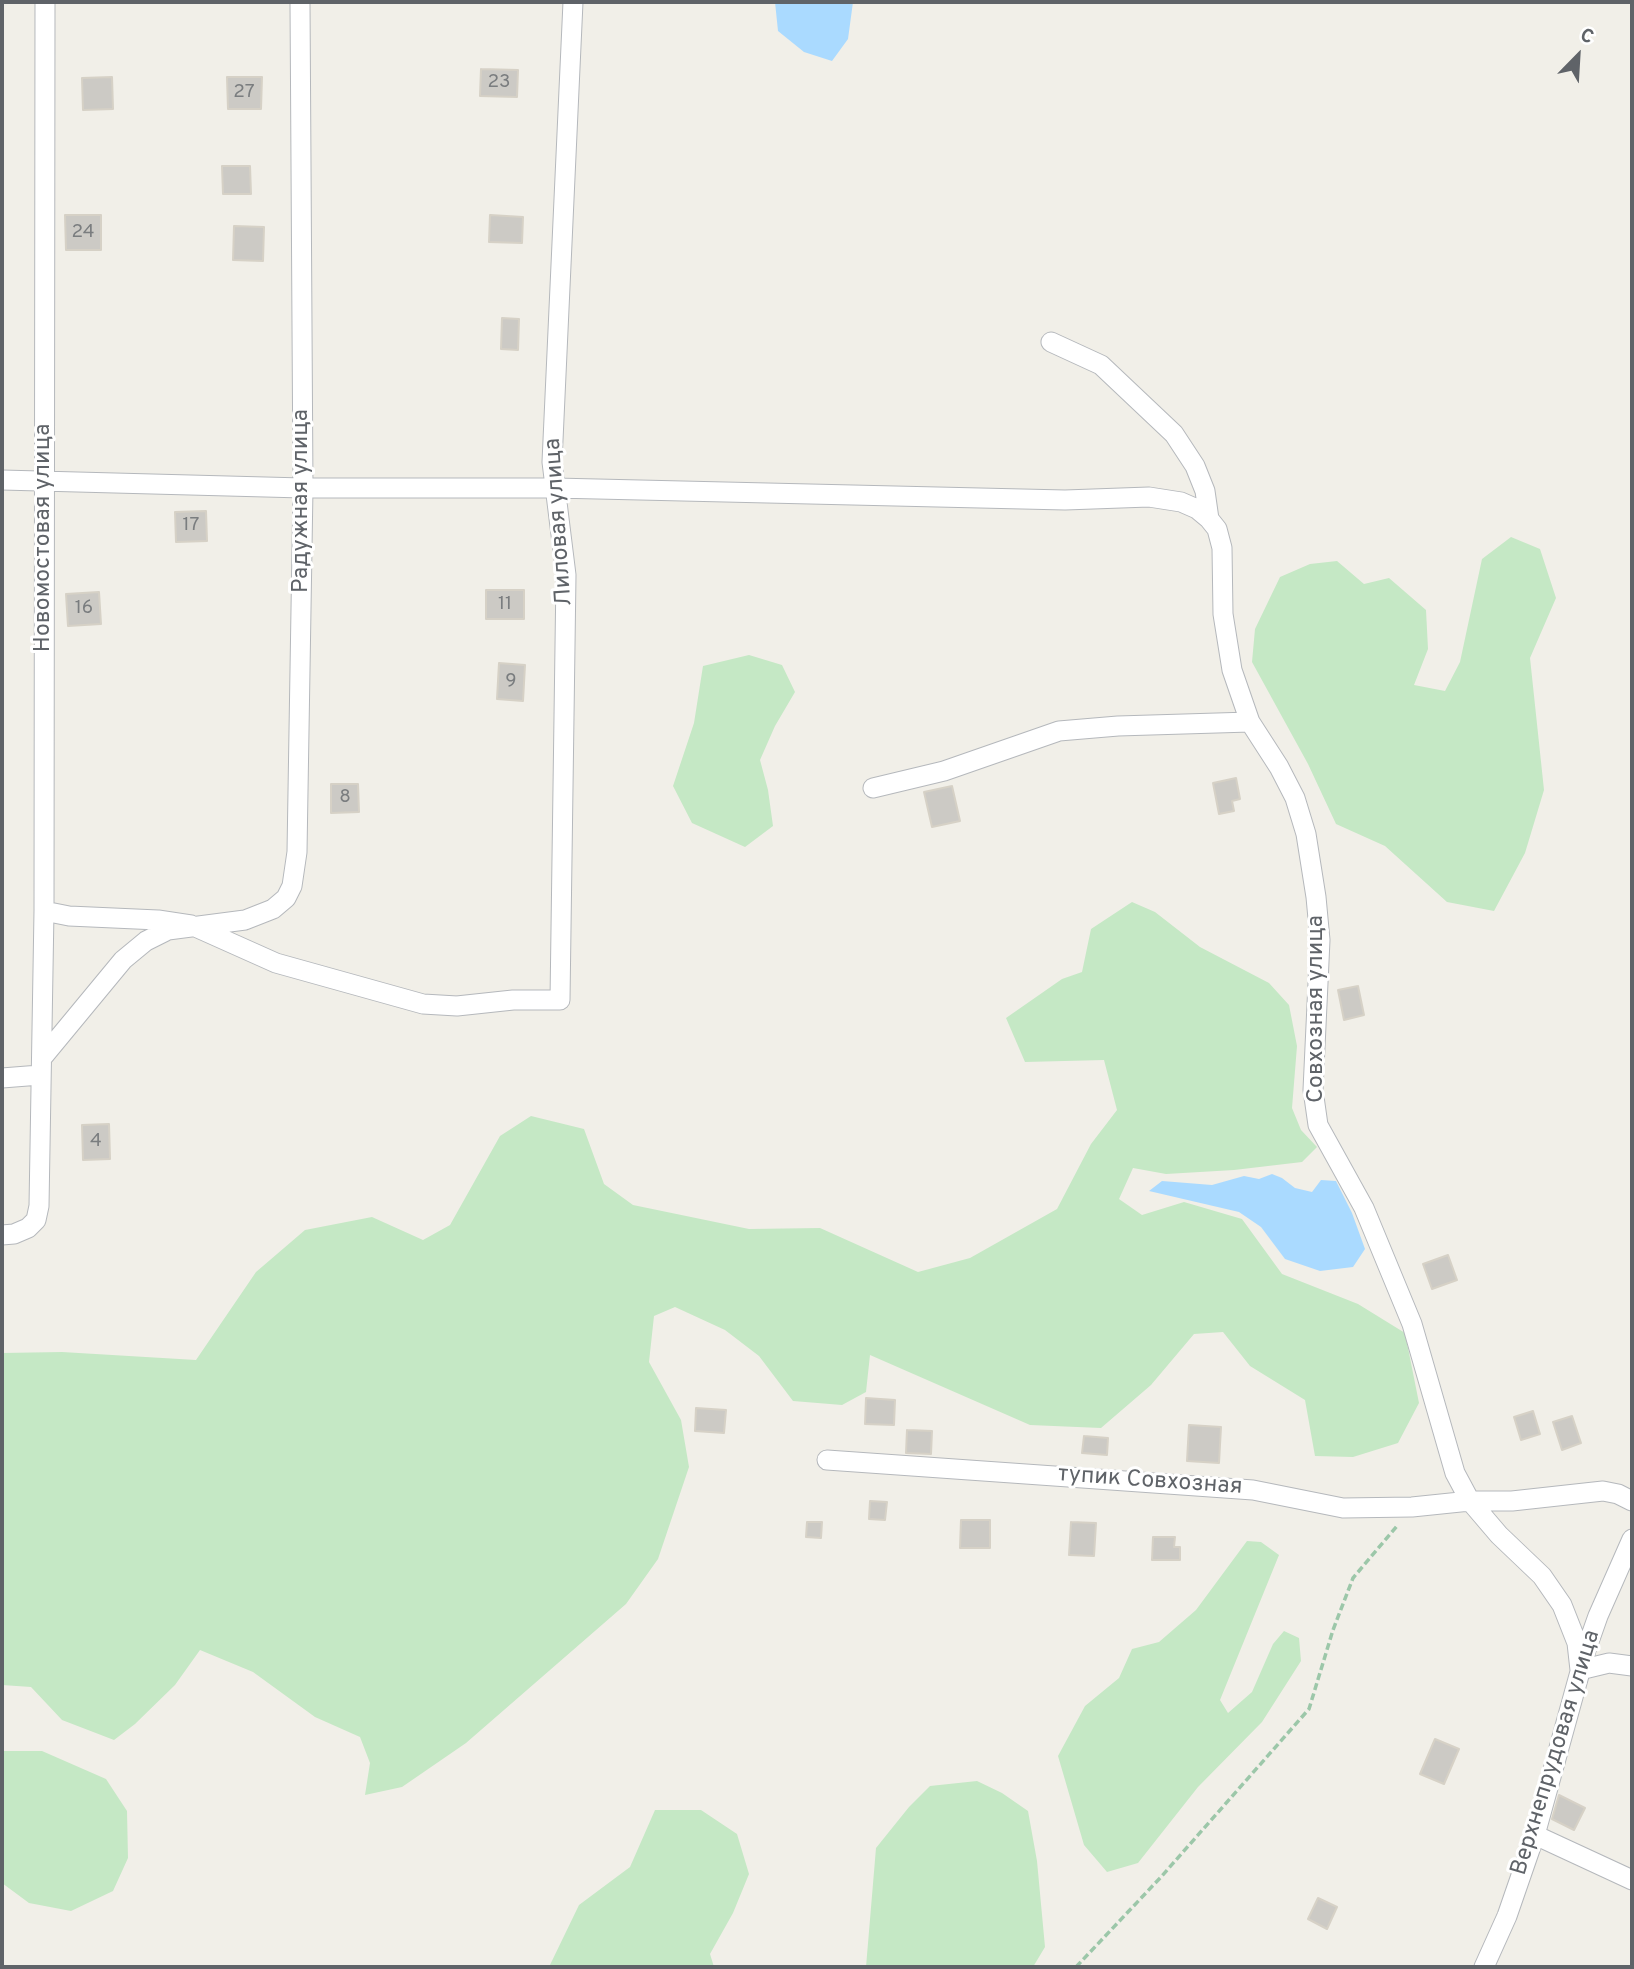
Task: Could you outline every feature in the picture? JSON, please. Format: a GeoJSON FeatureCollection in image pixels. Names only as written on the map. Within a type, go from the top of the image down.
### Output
{"type":"FeatureCollection","features":[{"type":"Feature","properties":{"kind":"street","name":"Новомостовая улица"},"geometry":{"type":"LineString","coordinates":[[2,1236],[28,1228],[36,1220],[38,1213],[44,911],[45,2]]}},
{"type":"Feature","properties":{"kind":"street","name":"Радужная улица"},"geometry":{"type":"LineString","coordinates":[[191,925],[245,920],[273,909],[286,898],[292,886],[297,852],[303,488],[300,2]]}},
{"type":"Feature","properties":{"kind":"street","name":"Лиловая улица"},"geometry":{"type":"LineString","coordinates":[[191,925],[276,963],[424,1004],[457,1006],[513,1000],[561,1000],[566,575],[552,462],[573,2]]}},
{"type":"Feature","properties":{"kind":"street","name":"Совхозная улица"},"geometry":{"type":"LineString","coordinates":[[1051,342],[1101,365],[1174,434],[1195,466],[1205,491],[1209,519],[1217,529],[1222,548],[1223,614],[1232,670],[1250,722],[1295,798],[1306,834],[1320,940],[1313,1090],[1318,1125],[1364,1208],[1412,1324],[1455,1473],[1471,1501],[1499,1535],[1542,1577],[1562,1605],[1577,1643],[1580,1670]]}},
{"type":"Feature","properties":{"kind":"street"},"geometry":{"type":"LineString","coordinates":[[2,480],[303,488],[555,488],[1065,500],[1149,497],[1181,502],[1197,509],[1209,519]]}},
{"type":"Feature","properties":{"kind":"street"},"geometry":{"type":"LineString","coordinates":[[873,788],[944,771],[1059,732],[1118,726],[1250,722]]}},
{"type":"Feature","properties":{"kind":"street"},"geometry":{"type":"LineString","coordinates":[[44,911],[69,916],[158,920],[191,925]]}},
{"type":"Feature","properties":{"kind":"street"},"geometry":{"type":"LineString","coordinates":[[2,1078],[41,1066],[123,960],[146,941],[168,930],[191,925]]}},
{"type":"Feature","properties":{"kind":"street","name":"тупик Совхозная"},"geometry":{"type":"LineString","coordinates":[[827,1460],[1253,1490],[1343,1508],[1412,1507],[1471,1501]]}},
{"type":"Feature","properties":{"kind":"street"},"geometry":{"type":"LineString","coordinates":[[1471,1501],[1512,1501],[1603,1491],[1632,1501]]}},
{"type":"Feature","properties":{"kind":"street","name":"Верхнепрудовая улица"},"geometry":{"type":"LineString","coordinates":[[1484,1967],[1507,1916],[1535,1835],[1580,1670],[1598,1616],[1632,1539]]}},
{"type":"Feature","properties":{"kind":"street"},"geometry":{"type":"LineString","coordinates":[[1580,1670],[1609,1663],[1632,1666]]}},
{"type":"Feature","properties":{"kind":"street"},"geometry":{"type":"LineString","coordinates":[[1535,1835],[1632,1880]]}},
{"type":"Feature","properties":{"kind":"path"},"geometry":{"type":"LineString","coordinates":[[1076,1967],[1161,1877],[1309,1709],[1333,1630],[1353,1578],[1412,1507]]}},
{"type":"Feature","properties":{"kind":"green space"},"geometry":{"type":"Polygon","coordinates":[[[1511,537],[1540,549],[1556,598],[1530,658],[1544,790],[1525,853],[1494,911],[1447,902],[1385,846],[1336,824],[1308,764],[1252,662],[1255,629],[1280,577],[1310,564],[1337,561],[1364,584],[1389,578],[1426,610],[1428,649],[1414,685],[1445,691],[1460,662],[1482,559],[1511,537]]]}},
{"type":"Feature","properties":{"kind":"green space"},"geometry":{"type":"Polygon","coordinates":[[[749,655],[782,665],[795,692],[775,726],[760,760],[773,826],[745,847],[692,823],[673,786],[694,723],[703,666],[749,655]]]}},
{"type":"Feature","properties":{"kind":"green space"},"geometry":{"type":"Polygon","coordinates":[[[1132,902],[1155,912],[1200,947],[1269,983],[1289,1005],[1297,1046],[1292,1108],[1301,1130],[1317,1147],[1302,1162],[1234,1170],[1166,1174],[1133,1168],[1119,1199],[1142,1215],[1184,1202],[1242,1219],[1282,1274],[1358,1304],[1405,1333],[1419,1403],[1398,1443],[1353,1457],[1315,1456],[1305,1400],[1250,1366],[1223,1332],[1194,1334],[1151,1385],[1101,1428],[1030,1425],[870,1355],[866,1392],[842,1405],[793,1401],[759,1356],[725,1330],[675,1307],[654,1316],[649,1362],[681,1420],[689,1467],[658,1559],[626,1604],[466,1743],[402,1787],[365,1795],[370,1763],[360,1737],[315,1717],[253,1672],[200,1650],[175,1685],[135,1724],[114,1740],[62,1720],[31,1687],[2,1685],[2,1353],[62,1352],[196,1360],[256,1272],[305,1230],[372,1217],[423,1240],[450,1225],[500,1136],[531,1116],[584,1129],[604,1184],[633,1205],[749,1229],[820,1228],[918,1272],[970,1258],[1057,1209],[1091,1144],[1117,1110],[1104,1060],[1025,1062],[1006,1018],[1062,979],[1082,972],[1091,929],[1132,902]]]}},
{"type":"Feature","properties":{"kind":"green space"},"geometry":{"type":"Polygon","coordinates":[[[1247,1541],[1261,1542],[1279,1555],[1220,1700],[1228,1713],[1252,1692],[1273,1644],[1284,1631],[1299,1638],[1301,1661],[1262,1722],[1198,1787],[1138,1863],[1107,1872],[1084,1845],[1058,1756],[1085,1706],[1119,1678],[1132,1649],[1159,1642],[1196,1610],[1247,1541]]]}},
{"type":"Feature","properties":{"kind":"green space"},"geometry":{"type":"Polygon","coordinates":[[[2,1751],[42,1751],[106,1779],[127,1811],[128,1858],[113,1891],[71,1911],[29,1903],[2,1883],[2,1751]]]}},
{"type":"Feature","properties":{"kind":"green space"},"geometry":{"type":"Polygon","coordinates":[[[977,1781],[1002,1793],[1028,1811],[1037,1861],[1045,1947],[1033,1967],[866,1967],[876,1848],[930,1786],[977,1781]]]}},
{"type":"Feature","properties":{"kind":"green space"},"geometry":{"type":"Polygon","coordinates":[[[655,1810],[701,1810],[737,1834],[749,1874],[733,1913],[710,1954],[714,1967],[549,1967],[579,1905],[630,1867],[655,1810]]]}},
{"type":"Feature","properties":{"kind":"water"},"geometry":{"type":"Polygon","coordinates":[[[775,2],[853,2],[848,39],[832,61],[804,52],[778,31],[775,2]]]}},
{"type":"Feature","properties":{"kind":"water"},"geometry":{"type":"Polygon","coordinates":[[[1272,1174],[1295,1188],[1312,1192],[1321,1180],[1336,1181],[1352,1213],[1365,1249],[1353,1267],[1320,1271],[1285,1259],[1261,1227],[1239,1212],[1149,1191],[1162,1181],[1212,1185],[1244,1176],[1259,1179],[1272,1174]]]}},
{"type":"Feature","properties":{"kind":"building"},"geometry":{"type":"Polygon","coordinates":[[[481,69],[518,70],[517,97],[480,96],[481,69]]]}},
{"type":"Feature","properties":{"kind":"building"},"geometry":{"type":"Polygon","coordinates":[[[112,77],[113,109],[83,110],[82,78],[112,77]]]}},
{"type":"Feature","properties":{"kind":"building"},"geometry":{"type":"Polygon","coordinates":[[[227,77],[262,77],[261,109],[228,109],[227,77]]]}},
{"type":"Feature","properties":{"kind":"building"},"geometry":{"type":"Polygon","coordinates":[[[222,166],[250,166],[251,194],[223,194],[222,166]]]}},
{"type":"Feature","properties":{"kind":"building"},"geometry":{"type":"Polygon","coordinates":[[[65,215],[101,215],[101,250],[66,250],[65,215]]]}},
{"type":"Feature","properties":{"kind":"building"},"geometry":{"type":"Polygon","coordinates":[[[490,215],[523,217],[522,243],[489,242],[490,215]]]}},
{"type":"Feature","properties":{"kind":"building"},"geometry":{"type":"Polygon","coordinates":[[[234,226],[264,227],[263,261],[233,260],[234,226]]]}},
{"type":"Feature","properties":{"kind":"building"},"geometry":{"type":"Polygon","coordinates":[[[502,318],[519,319],[518,350],[501,349],[502,318]]]}},
{"type":"Feature","properties":{"kind":"building"},"geometry":{"type":"Polygon","coordinates":[[[206,511],[207,541],[176,542],[175,512],[206,511]]]}},
{"type":"Feature","properties":{"kind":"building"},"geometry":{"type":"Polygon","coordinates":[[[486,590],[524,590],[524,619],[486,619],[486,590]]]}},
{"type":"Feature","properties":{"kind":"building"},"geometry":{"type":"Polygon","coordinates":[[[99,592],[101,624],[68,626],[66,594],[99,592]]]}},
{"type":"Feature","properties":{"kind":"building"},"geometry":{"type":"Polygon","coordinates":[[[499,663],[525,665],[523,701],[497,699],[499,663]]]}},
{"type":"Feature","properties":{"kind":"building"},"geometry":{"type":"Polygon","coordinates":[[[1236,778],[1240,799],[1232,801],[1234,811],[1219,814],[1213,783],[1236,778]]]}},
{"type":"Feature","properties":{"kind":"building"},"geometry":{"type":"Polygon","coordinates":[[[331,784],[358,784],[359,812],[331,813],[331,784]]]}},
{"type":"Feature","properties":{"kind":"building"},"geometry":{"type":"Polygon","coordinates":[[[952,786],[960,821],[932,827],[924,792],[952,786]]]}},
{"type":"Feature","properties":{"kind":"building"},"geometry":{"type":"Polygon","coordinates":[[[1358,986],[1364,1015],[1344,1020],[1338,990],[1358,986]]]}},
{"type":"Feature","properties":{"kind":"building"},"geometry":{"type":"Polygon","coordinates":[[[109,1124],[110,1159],[83,1160],[82,1125],[109,1124]]]}},
{"type":"Feature","properties":{"kind":"building"},"geometry":{"type":"Polygon","coordinates":[[[1448,1255],[1457,1280],[1432,1289],[1423,1264],[1448,1255]]]}},
{"type":"Feature","properties":{"kind":"building"},"geometry":{"type":"Polygon","coordinates":[[[866,1398],[895,1400],[894,1425],[865,1424],[866,1398]]]}},
{"type":"Feature","properties":{"kind":"building"},"geometry":{"type":"Polygon","coordinates":[[[696,1408],[726,1410],[724,1433],[695,1431],[696,1408]]]}},
{"type":"Feature","properties":{"kind":"building"},"geometry":{"type":"Polygon","coordinates":[[[1533,1411],[1540,1434],[1521,1440],[1514,1417],[1533,1411]]]}},
{"type":"Feature","properties":{"kind":"building"},"geometry":{"type":"Polygon","coordinates":[[[1572,1416],[1581,1443],[1562,1450],[1553,1422],[1572,1416]]]}},
{"type":"Feature","properties":{"kind":"building"},"geometry":{"type":"Polygon","coordinates":[[[1189,1425],[1221,1427],[1219,1463],[1187,1461],[1189,1425]]]}},
{"type":"Feature","properties":{"kind":"building"},"geometry":{"type":"Polygon","coordinates":[[[907,1430],[932,1431],[931,1454],[906,1453],[907,1430]]]}},
{"type":"Feature","properties":{"kind":"building"},"geometry":{"type":"Polygon","coordinates":[[[1084,1436],[1108,1438],[1107,1455],[1082,1453],[1084,1436]]]}},
{"type":"Feature","properties":{"kind":"building"},"geometry":{"type":"Polygon","coordinates":[[[870,1501],[887,1502],[885,1520],[869,1519],[870,1501]]]}},
{"type":"Feature","properties":{"kind":"building"},"geometry":{"type":"Polygon","coordinates":[[[961,1520],[990,1520],[990,1548],[960,1548],[961,1520]]]}},
{"type":"Feature","properties":{"kind":"building"},"geometry":{"type":"Polygon","coordinates":[[[807,1522],[822,1522],[821,1538],[806,1537],[807,1522]]]}},
{"type":"Feature","properties":{"kind":"building"},"geometry":{"type":"Polygon","coordinates":[[[1071,1522],[1096,1523],[1094,1556],[1069,1555],[1071,1522]]]}},
{"type":"Feature","properties":{"kind":"building"},"geometry":{"type":"Polygon","coordinates":[[[1153,1537],[1175,1537],[1174,1547],[1180,1547],[1180,1560],[1152,1560],[1153,1537]]]}},
{"type":"Feature","properties":{"kind":"building"},"geometry":{"type":"Polygon","coordinates":[[[1435,1739],[1459,1749],[1444,1784],[1420,1774],[1435,1739]]]}},
{"type":"Feature","properties":{"kind":"building"},"geometry":{"type":"Polygon","coordinates":[[[1559,1795],[1585,1808],[1574,1830],[1552,1819],[1559,1795]]]}},
{"type":"Feature","properties":{"kind":"building"},"geometry":{"type":"Polygon","coordinates":[[[1318,1898],[1337,1907],[1327,1929],[1308,1919],[1318,1898]]]}}]}
